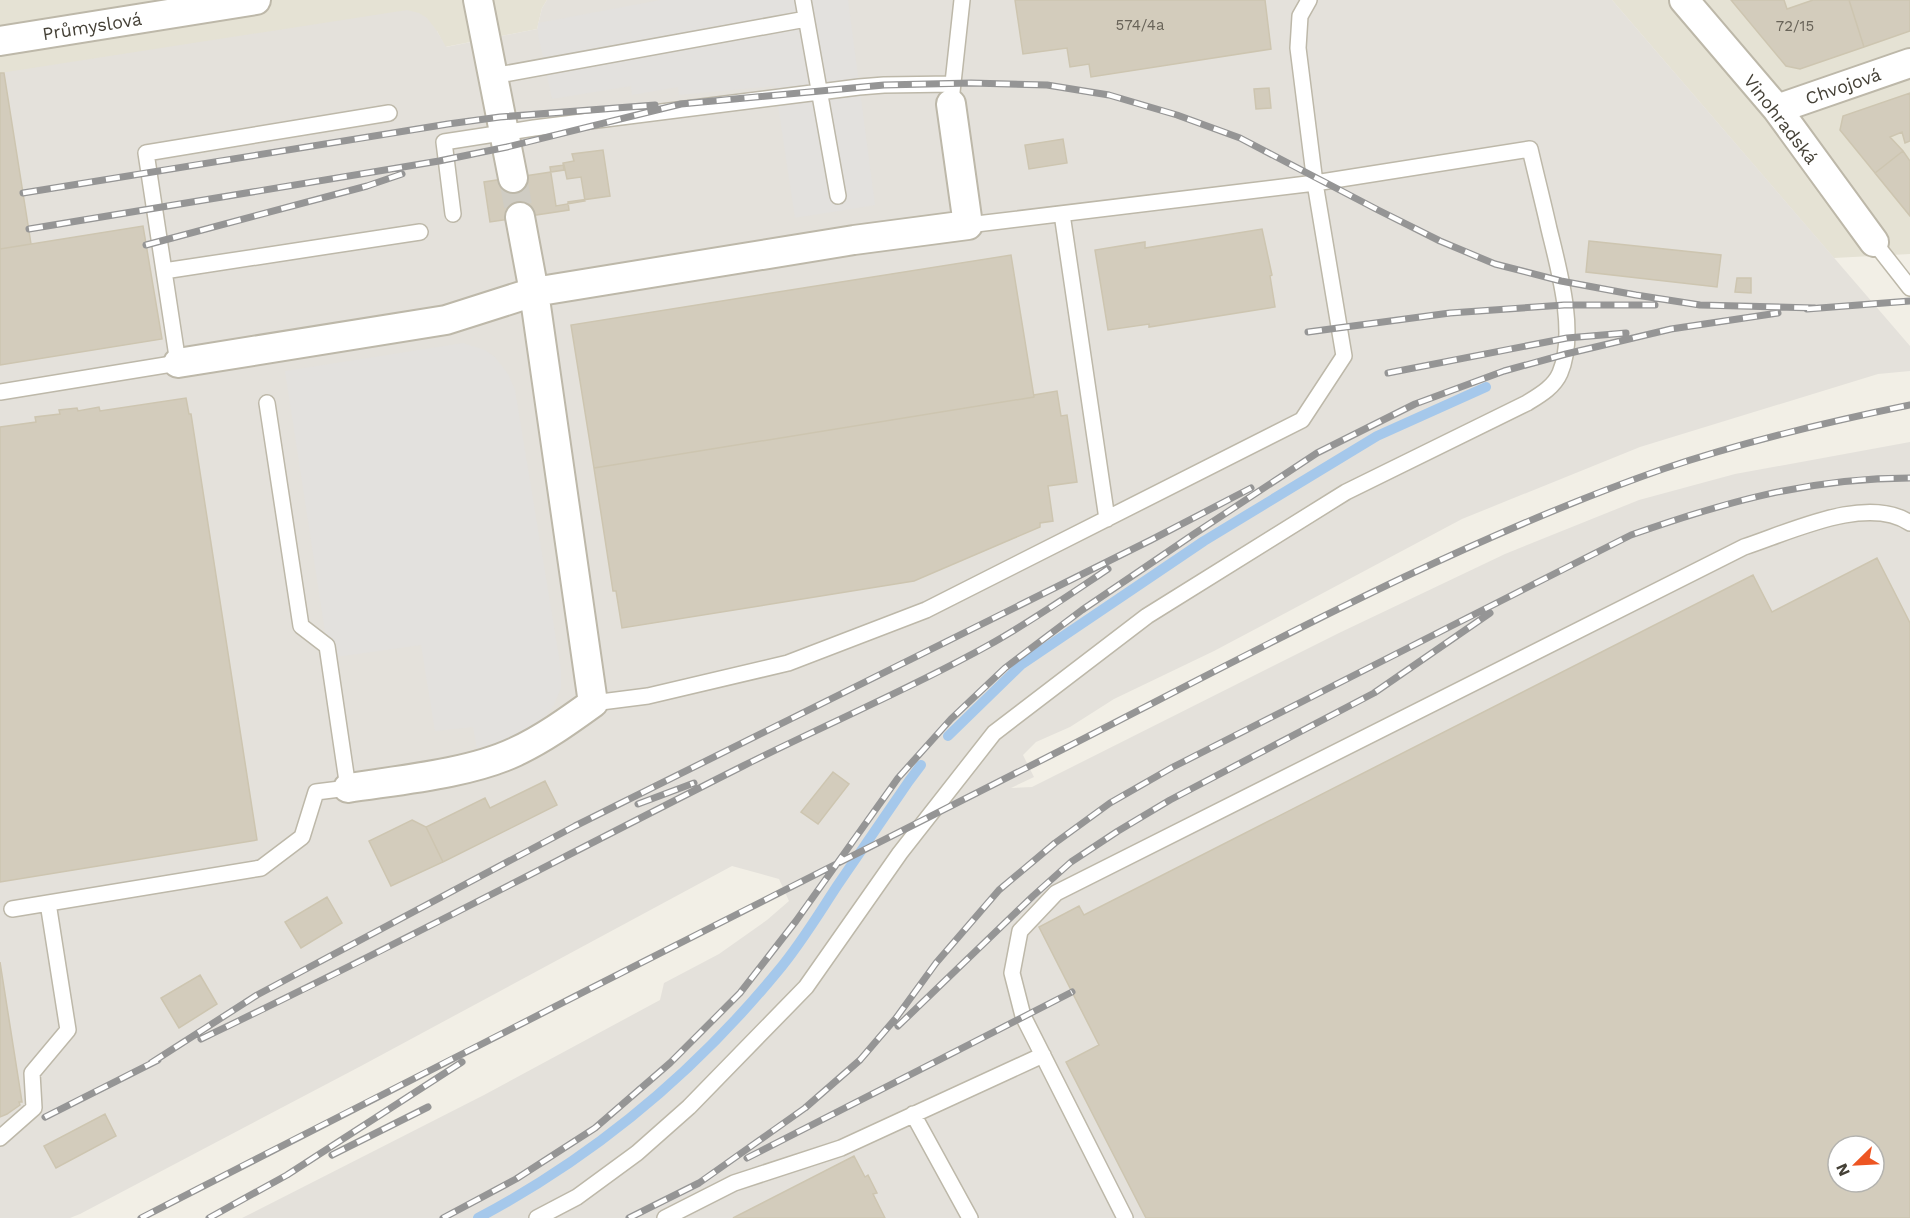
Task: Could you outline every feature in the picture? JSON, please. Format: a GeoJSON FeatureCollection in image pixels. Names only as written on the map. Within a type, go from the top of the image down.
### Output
{"type":"FeatureCollection","features":[{"type":"Feature","properties":{"kind":"street","name":"Průmyslová"},"geometry":{"type":"LineString","coordinates":[[0,41],[256,0]]}},
{"type":"Feature","properties":{"kind":"street"},"geometry":{"type":"LineString","coordinates":[[478,0],[513,178]]}},
{"type":"Feature","properties":{"kind":"street","name":"Vinohradská"},"geometry":{"type":"LineString","coordinates":[[1684,0],[1776,109],[1874,242]]}},
{"type":"Feature","properties":{"kind":"street","name":"Chvojová"},"geometry":{"type":"LineString","coordinates":[[1776,109],[1910,63]]}},
{"type":"Feature","properties":{"kind":"street"},"geometry":{"type":"LineString","coordinates":[[178,363],[446,320],[534,292],[854,240],[968,225],[952,94]]}},
{"type":"Feature","properties":{"kind":"street"},"geometry":{"type":"LineString","coordinates":[[348,788],[479,765],[513,753],[542,738],[593,703],[534,292],[520,217]]}},
{"type":"Feature","properties":{"kind":"lane"},"geometry":{"type":"LineString","coordinates":[[803,0],[838,196]]}},
{"type":"Feature","properties":{"kind":"lane"},"geometry":{"type":"LineString","coordinates":[[453,214],[444,142],[884,85],[952,94],[962,0]]}},
{"type":"Feature","properties":{"kind":"lane"},"geometry":{"type":"LineString","coordinates":[[593,703],[648,696],[788,663],[926,610],[1302,420],[1344,356],[1315,183],[1298,48],[1300,16],[1309,0]]}},
{"type":"Feature","properties":{"kind":"lane"},"geometry":{"type":"LineString","coordinates":[[493,76],[806,19]]}},
{"type":"Feature","properties":{"kind":"lane"},"geometry":{"type":"LineString","coordinates":[[0,392],[178,363],[146,153],[389,113]]}},
{"type":"Feature","properties":{"kind":"lane"},"geometry":{"type":"LineString","coordinates":[[537,1218],[577,1197],[637,1153],[688,1107],[806,987],[900,854],[994,733],[1147,616],[1346,492],[1527,403],[1546,391],[1559,375],[1566,354],[1567,338],[1561,281],[1530,148],[1315,183],[968,225]]}},
{"type":"Feature","properties":{"kind":"lane"},"geometry":{"type":"LineString","coordinates":[[1062,214],[1107,519]]}},
{"type":"Feature","properties":{"kind":"lane"},"geometry":{"type":"LineString","coordinates":[[164,271],[420,232]]}},
{"type":"Feature","properties":{"kind":"lane"},"geometry":{"type":"LineString","coordinates":[[1874,242],[1910,287]]}},
{"type":"Feature","properties":{"kind":"lane"},"geometry":{"type":"LineString","coordinates":[[12,909],[261,868],[302,837],[316,792],[348,788],[327,646],[301,626],[267,403]]}},
{"type":"Feature","properties":{"kind":"lane"},"geometry":{"type":"LineString","coordinates":[[1125,1218],[1023,1016],[1012,973],[1020,931],[1056,893],[1744,547],[1821,521],[1857,512],[1891,513],[1910,523]]}},
{"type":"Feature","properties":{"kind":"lane"},"geometry":{"type":"LineString","coordinates":[[0,1138],[34,1108],[32,1073],[68,1030],[48,903]]}},
{"type":"Feature","properties":{"kind":"lane"},"geometry":{"type":"LineString","coordinates":[[665,1218],[734,1183],[841,1148],[1043,1055]]}},
{"type":"Feature","properties":{"kind":"lane"},"geometry":{"type":"LineString","coordinates":[[913,1114],[970,1218]]}},
{"type":"Feature","properties":{"kind":"shaded area"},"geometry":{"type":"Polygon","coordinates":[[[0,0],[547,0],[542,8],[537,29],[445,47],[437,31],[0,74],[0,0]]]}},
{"type":"Feature","properties":{"kind":"shaded area"},"geometry":{"type":"Polygon","coordinates":[[[547,0],[1612,0],[1910,346],[1910,371],[1878,374],[1640,447],[1462,519],[1214,651],[1114,699],[1070,727],[1036,742],[1023,755],[1034,777],[1011,788],[1032,787],[1339,633],[1505,554],[1639,500],[1735,474],[1910,442],[1910,1218],[242,1218],[484,1095],[660,1000],[664,983],[719,954],[767,920],[789,901],[779,879],[732,866],[80,1214],[70,1218],[0,1218],[0,73],[407,10],[427,18],[446,47],[537,29],[542,8],[547,0]]]}},
{"type":"Feature","properties":{"kind":"shaded area"},"geometry":{"type":"Polygon","coordinates":[[[660,0],[848,0],[875,205],[795,218],[775,86],[679,95],[678,87],[632,95],[631,86],[552,99],[538,34],[538,23],[660,0]]]}},
{"type":"Feature","properties":{"kind":"shaded area"},"geometry":{"type":"Polygon","coordinates":[[[1612,0],[1910,0],[1910,254],[1834,258],[1612,0]]]}},
{"type":"Feature","properties":{"kind":"shaded area"},"geometry":{"type":"Polygon","coordinates":[[[463,343],[485,350],[495,357],[508,374],[515,390],[561,669],[561,688],[554,705],[544,719],[524,733],[477,749],[473,727],[435,731],[421,645],[329,658],[285,371],[463,343]]]}},
{"type":"Feature","properties":{"kind":"building"},"geometry":{"type":"Polygon","coordinates":[[[1015,0],[1265,0],[1271,49],[1091,77],[1089,64],[1070,67],[1067,48],[1023,54],[1015,0]]]}},
{"type":"Feature","properties":{"kind":"building"},"geometry":{"type":"Polygon","coordinates":[[[1731,0],[1784,0],[1787,9],[1813,0],[1849,0],[1864,47],[1800,69],[1786,66],[1731,0]]]}},
{"type":"Feature","properties":{"kind":"building"},"geometry":{"type":"Polygon","coordinates":[[[1849,0],[1910,0],[1910,31],[1864,47],[1849,0]]]}},
{"type":"Feature","properties":{"kind":"building"},"geometry":{"type":"Polygon","coordinates":[[[0,73],[4,73],[31,244],[0,249],[0,73]]]}},
{"type":"Feature","properties":{"kind":"building"},"geometry":{"type":"Polygon","coordinates":[[[1269,88],[1271,108],[1256,109],[1254,89],[1269,88]]]}},
{"type":"Feature","properties":{"kind":"building"},"geometry":{"type":"Polygon","coordinates":[[[1910,93],[1910,141],[1905,143],[1902,132],[1890,137],[1903,151],[1875,173],[1840,130],[1843,116],[1910,93]]]}},
{"type":"Feature","properties":{"kind":"building"},"geometry":{"type":"Polygon","coordinates":[[[1063,139],[1067,163],[1029,169],[1025,145],[1063,139]]]}},
{"type":"Feature","properties":{"kind":"building"},"geometry":{"type":"Polygon","coordinates":[[[603,150],[610,196],[568,202],[569,210],[490,222],[484,182],[564,170],[563,163],[574,161],[572,154],[603,150]]]}},
{"type":"Feature","properties":{"kind":"building"},"geometry":{"type":"Polygon","coordinates":[[[1903,151],[1910,161],[1910,216],[1875,173],[1903,151]]]}},
{"type":"Feature","properties":{"kind":"building"},"geometry":{"type":"Polygon","coordinates":[[[564,165],[567,179],[581,177],[585,201],[556,206],[550,167],[564,165]]]}},
{"type":"Feature","properties":{"kind":"building"},"geometry":{"type":"Polygon","coordinates":[[[143,226],[162,339],[0,365],[0,249],[143,226]]]}},
{"type":"Feature","properties":{"kind":"building"},"geometry":{"type":"Polygon","coordinates":[[[1262,229],[1272,275],[1270,276],[1275,307],[1149,327],[1149,324],[1108,330],[1095,250],[1145,242],[1145,248],[1262,229]]]}},
{"type":"Feature","properties":{"kind":"building"},"geometry":{"type":"Polygon","coordinates":[[[1589,241],[1721,255],[1717,287],[1586,272],[1589,241]]]}},
{"type":"Feature","properties":{"kind":"building"},"geometry":{"type":"Polygon","coordinates":[[[1011,255],[1034,397],[594,468],[571,325],[1011,255]]]}},
{"type":"Feature","properties":{"kind":"building"},"geometry":{"type":"Polygon","coordinates":[[[1737,278],[1751,278],[1751,293],[1735,292],[1737,278]]]}},
{"type":"Feature","properties":{"kind":"building"},"geometry":{"type":"Polygon","coordinates":[[[1057,391],[1061,416],[1067,415],[1077,482],[1048,486],[1053,521],[1040,523],[1040,527],[914,581],[622,628],[616,591],[613,591],[594,468],[1034,397],[1034,395],[1057,391]]]}},
{"type":"Feature","properties":{"kind":"building"},"geometry":{"type":"Polygon","coordinates":[[[186,398],[189,414],[191,414],[257,840],[0,882],[0,427],[36,422],[35,417],[60,414],[59,410],[77,408],[78,411],[99,407],[100,411],[186,398]]]}},
{"type":"Feature","properties":{"kind":"building"},"geometry":{"type":"Polygon","coordinates":[[[1877,558],[1910,623],[1910,1218],[1146,1218],[1066,1062],[1099,1045],[1039,927],[1079,906],[1084,915],[1753,575],[1772,612],[1877,558]]]}},
{"type":"Feature","properties":{"kind":"building"},"geometry":{"type":"Polygon","coordinates":[[[833,772],[849,784],[818,824],[801,812],[833,772]]]}},
{"type":"Feature","properties":{"kind":"building"},"geometry":{"type":"Polygon","coordinates":[[[545,781],[557,805],[443,862],[426,827],[485,798],[490,808],[545,781]]]}},
{"type":"Feature","properties":{"kind":"building"},"geometry":{"type":"Polygon","coordinates":[[[412,820],[426,827],[443,862],[391,886],[369,841],[412,820]]]}},
{"type":"Feature","properties":{"kind":"building"},"geometry":{"type":"Polygon","coordinates":[[[327,897],[342,923],[301,948],[285,922],[327,897]]]}},
{"type":"Feature","properties":{"kind":"building"},"geometry":{"type":"Polygon","coordinates":[[[0,962],[22,1102],[0,1117],[0,962]]]}},
{"type":"Feature","properties":{"kind":"building"},"geometry":{"type":"Polygon","coordinates":[[[200,975],[217,1004],[179,1028],[161,998],[200,975]]]}},
{"type":"Feature","properties":{"kind":"building"},"geometry":{"type":"Polygon","coordinates":[[[105,1114],[116,1136],[56,1168],[44,1146],[105,1114]]]}},
{"type":"Feature","properties":{"kind":"building"},"geometry":{"type":"Polygon","coordinates":[[[854,1156],[865,1177],[868,1175],[877,1193],[873,1194],[885,1218],[733,1218],[854,1156]]]}},
{"type":"Feature","properties":{"kind":"waterway"},"geometry":{"type":"LineString","coordinates":[[948,736],[1022,664],[1204,541],[1377,436],[1486,387]]}},
{"type":"Feature","properties":{"kind":"waterway"},"geometry":{"type":"LineString","coordinates":[[478,1218],[521,1194],[602,1140],[640,1110],[712,1044],[794,951],[921,765]]}},
{"type":"Feature","properties":{"kind":"tunnel"},"geometry":{"type":"LineString","coordinates":[[513,178],[520,217]]}},
{"type":"Feature","properties":{"kind":"railway"},"geometry":{"type":"LineString","coordinates":[[29,229],[439,161],[507,147],[681,104],[884,85],[971,83],[1047,85],[1109,95],[1177,115],[1240,138],[1440,241],[1495,264],[1561,281],[1700,305],[1814,308]]}},
{"type":"Feature","properties":{"kind":"railway"},"geometry":{"type":"LineString","coordinates":[[23,193],[448,124],[500,117],[655,105]]}},
{"type":"Feature","properties":{"kind":"railway"},"geometry":{"type":"LineString","coordinates":[[146,245],[367,186],[402,174]]}},
{"type":"Feature","properties":{"kind":"railway"},"geometry":{"type":"LineString","coordinates":[[1807,309],[1910,301]]}},
{"type":"Feature","properties":{"kind":"railway"},"geometry":{"type":"LineString","coordinates":[[1308,332],[1450,313],[1564,305],[1655,305]]}},
{"type":"Feature","properties":{"kind":"railway"},"geometry":{"type":"LineString","coordinates":[[443,1218],[516,1179],[595,1128],[670,1063],[740,993],[796,921],[898,778],[951,719],[1005,668],[1082,610],[1194,534],[1317,453],[1415,404],[1504,371],[1566,354],[1671,329],[1778,313]]}},
{"type":"Feature","properties":{"kind":"railway"},"geometry":{"type":"LineString","coordinates":[[1388,373],[1567,338],[1626,333]]}},
{"type":"Feature","properties":{"kind":"railway"},"geometry":{"type":"LineString","coordinates":[[141,1218],[1260,648],[1419,570],[1580,500],[1663,469],[1785,433],[1910,405]]}},
{"type":"Feature","properties":{"kind":"railway"},"geometry":{"type":"LineString","coordinates":[[629,1218],[699,1183],[805,1108],[860,1060],[896,1018],[936,963],[999,890],[1055,843],[1110,803],[1173,767],[1631,535],[1734,502],[1802,487],[1837,482],[1910,478]]}},
{"type":"Feature","properties":{"kind":"railway"},"geometry":{"type":"LineString","coordinates":[[151,1063],[257,995],[575,826],[1251,488]]}},
{"type":"Feature","properties":{"kind":"railway"},"geometry":{"type":"LineString","coordinates":[[201,1039],[743,766],[957,662],[1049,609],[1108,569]]}},
{"type":"Feature","properties":{"kind":"railway"},"geometry":{"type":"LineString","coordinates":[[898,1026],[1071,862],[1170,800],[1374,693],[1490,613]]}},
{"type":"Feature","properties":{"kind":"railway"},"geometry":{"type":"LineString","coordinates":[[638,804],[694,783]]}},
{"type":"Feature","properties":{"kind":"railway"},"geometry":{"type":"LineString","coordinates":[[747,1158],[1072,992]]}},
{"type":"Feature","properties":{"kind":"railway"},"geometry":{"type":"LineString","coordinates":[[45,1117],[158,1060]]}},
{"type":"Feature","properties":{"kind":"railway"},"geometry":{"type":"LineString","coordinates":[[209,1218],[287,1175],[462,1062]]}},
{"type":"Feature","properties":{"kind":"railway"},"geometry":{"type":"LineString","coordinates":[[332,1155],[428,1107]]}}]}
